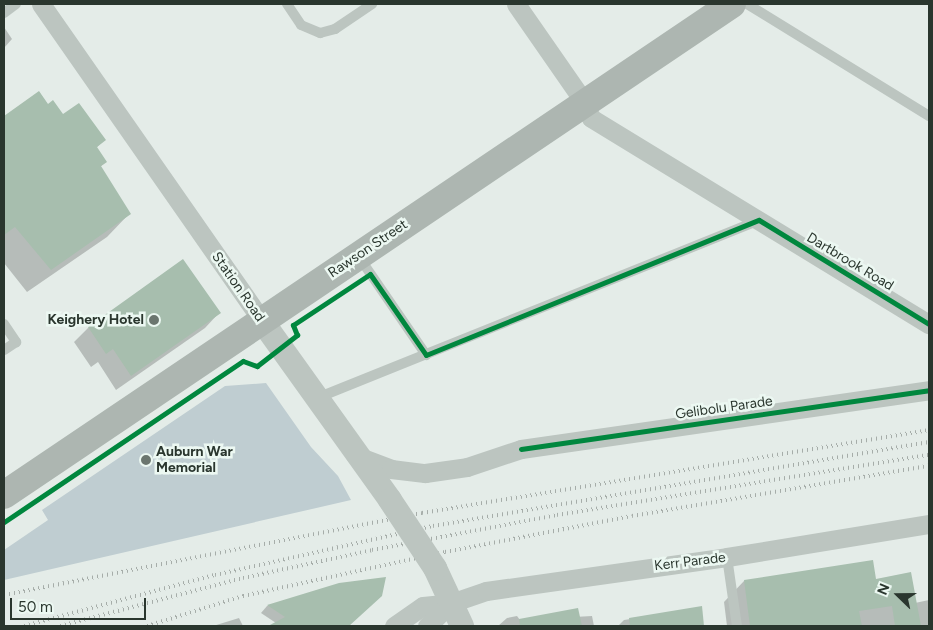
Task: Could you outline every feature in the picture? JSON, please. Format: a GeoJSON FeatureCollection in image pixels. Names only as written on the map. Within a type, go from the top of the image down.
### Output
{"type":"FeatureCollection","features":[{"type":"Feature","properties":{"kind":"main road","name":"Rawson Street"},"geometry":{"type":"LineString","coordinates":[[4,495],[584,102],[732,4]]}},
{"type":"Feature","properties":{"kind":"street","name":"Station Road"},"geometry":{"type":"LineString","coordinates":[[41,4],[354,454],[390,500],[436,568],[462,626]]}},
{"type":"Feature","properties":{"kind":"street","name":"Dartbrook Road"},"geometry":{"type":"LineString","coordinates":[[516,4],[584,102],[591,118],[929,324]]}},
{"type":"Feature","properties":{"kind":"street","name":"Gelibolu Parade"},"geometry":{"type":"LineString","coordinates":[[354,454],[386,467],[416,473],[467,467],[521,449],[929,390]]}},
{"type":"Feature","properties":{"kind":"street","name":"Kerr Parade"},"geometry":{"type":"LineString","coordinates":[[394,626],[423,606],[451,602],[486,591],[727,557],[929,524]]}},
{"type":"Feature","properties":{"kind":"street","name":"Kerr Parade"},"geometry":{"type":"LineString","coordinates":[[427,626],[451,602]]}},
{"type":"Feature","properties":{"kind":"lane"},"geometry":{"type":"LineString","coordinates":[[4,13],[16,4]]}},
{"type":"Feature","properties":{"kind":"lane"},"geometry":{"type":"LineString","coordinates":[[287,4],[301,25],[320,33],[335,29],[372,4]]}},
{"type":"Feature","properties":{"kind":"lane"},"geometry":{"type":"LineString","coordinates":[[747,4],[929,116]]}},
{"type":"Feature","properties":{"kind":"lane"},"geometry":{"type":"LineString","coordinates":[[316,399],[759,220]]}},
{"type":"Feature","properties":{"kind":"lane"},"geometry":{"type":"LineString","coordinates":[[358,256],[426,355]]}},
{"type":"Feature","properties":{"kind":"lane"},"geometry":{"type":"LineString","coordinates":[[4,324],[16,342],[4,350]]}},
{"type":"Feature","properties":{"kind":"lane"},"geometry":{"type":"LineString","coordinates":[[727,557],[737,626]]}},
{"type":"Feature","properties":{"kind":"shaded area"},"geometry":{"type":"Polygon","coordinates":[[[266,383],[311,447],[338,476],[351,500],[4,580],[4,550],[48,520],[42,510],[225,386],[266,383]]]}},
{"type":"Feature","properties":{"kind":"building"},"geometry":{"type":"Polygon","coordinates":[[[39,91],[48,104],[53,100],[63,114],[79,103],[106,140],[97,147],[107,162],[101,166],[131,214],[51,270],[15,227],[4,235],[4,116],[39,91]]]}},
{"type":"Feature","properties":{"kind":"building","name":"Keighery Hotel"},"geometry":{"type":"Polygon","coordinates":[[[183,259],[221,313],[131,376],[113,349],[106,354],[88,327],[183,259]]]}},
{"type":"Feature","properties":{"kind":"building"},"geometry":{"type":"Polygon","coordinates":[[[873,560],[876,579],[911,572],[921,626],[895,626],[892,606],[859,611],[862,626],[750,626],[744,580],[873,560]]]}},
{"type":"Feature","properties":{"kind":"building"},"geometry":{"type":"Polygon","coordinates":[[[386,577],[382,596],[349,626],[268,626],[285,617],[267,605],[339,583],[386,577]]]}},
{"type":"Feature","properties":{"kind":"building"},"geometry":{"type":"Polygon","coordinates":[[[702,606],[704,626],[630,626],[629,618],[702,606]]]}},
{"type":"Feature","properties":{"kind":"building"},"geometry":{"type":"Polygon","coordinates":[[[578,608],[582,626],[520,626],[519,619],[578,608]]]}},
{"type":"Feature","properties":{"kind":"railway"},"geometry":{"type":"LineString","coordinates":[[4,595],[422,513],[929,430]]}},
{"type":"Feature","properties":{"kind":"railway"},"geometry":{"type":"LineString","coordinates":[[24,626],[215,575],[433,526],[929,442]]}},
{"type":"Feature","properties":{"kind":"railway"},"geometry":{"type":"LineString","coordinates":[[60,626],[243,578],[372,550],[557,515],[929,455]]}},
{"type":"Feature","properties":{"kind":"railway"},"geometry":{"type":"LineString","coordinates":[[147,626],[243,596],[445,552],[632,516],[929,466]]}},
{"type":"Feature","properties":{"kind":"cycle path"},"geometry":{"type":"LineString","coordinates":[[4,522],[243,361],[257,366],[297,335],[293,325],[370,274],[426,355],[759,220],[929,324]]}},
{"type":"Feature","properties":{"kind":"cycle path"},"geometry":{"type":"LineString","coordinates":[[521,449],[929,390]]}},
{"type":"Feature","properties":{"kind":"place","name":"Keighery Hotel"},"geometry":{"type":"Point","coordinates":[154,320]}},
{"type":"Feature","properties":{"kind":"place","name":"Auburn War Memorial"},"geometry":{"type":"Point","coordinates":[146,460]}}]}
